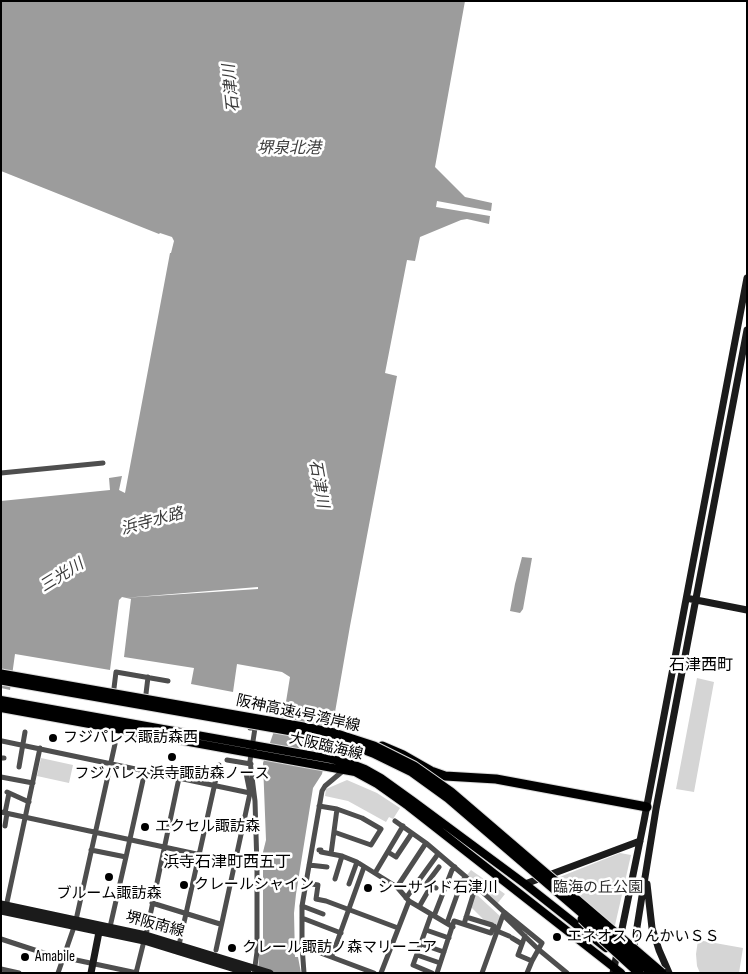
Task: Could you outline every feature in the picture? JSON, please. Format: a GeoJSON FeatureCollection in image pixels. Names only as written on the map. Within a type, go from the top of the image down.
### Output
{"type":"FeatureCollection","features":[{"type":"Feature","properties":{"kind":"highway","name":"阪神高速4号湾岸線"},"geometry":{"type":"LineString","coordinates":[[1,674],[334,733],[374,746],[394,755],[414,766],[451,792],[662,973]]}},
{"type":"Feature","properties":{"kind":"highway","name":"阪神高速4号湾岸線"},"geometry":{"type":"LineString","coordinates":[[1,680],[284,730],[352,745],[392,761],[430,784],[652,973]]}},
{"type":"Feature","properties":{"kind":"highway"},"geometry":{"type":"LineString","coordinates":[[334,733],[380,745],[403,755],[431,771],[445,776],[496,778],[647,807]]}},
{"type":"Feature","properties":{"kind":"highway"},"geometry":{"type":"LineString","coordinates":[[498,840],[639,973]]}},
{"type":"Feature","properties":{"kind":"main road","name":"大阪臨海線"},"geometry":{"type":"LineString","coordinates":[[1,700],[252,750]]}},
{"type":"Feature","properties":{"kind":"main road","name":"大阪臨海線"},"geometry":{"type":"LineString","coordinates":[[1,708],[330,763],[352,764],[381,778],[525,884],[616,955],[643,973]]}},
{"type":"Feature","properties":{"kind":"main road","name":"大阪臨海線"},"geometry":{"type":"LineString","coordinates":[[330,763],[344,770],[355,772],[377,784],[408,806],[616,971]]}},
{"type":"Feature","properties":{"kind":"street"},"geometry":{"type":"LineString","coordinates":[[616,971],[616,955],[647,807],[747,278]]}},
{"type":"Feature","properties":{"kind":"street"},"geometry":{"type":"LineString","coordinates":[[629,973],[656,809],[747,330]]}},
{"type":"Feature","properties":{"kind":"street"},"geometry":{"type":"LineString","coordinates":[[1,473],[103,463]]}},
{"type":"Feature","properties":{"kind":"street"},"geometry":{"type":"LineString","coordinates":[[686,598],[747,610]]}},
{"type":"Feature","properties":{"kind":"street"},"geometry":{"type":"LineString","coordinates":[[168,681],[116,672],[112,704],[255,728],[250,764],[255,801],[257,867],[255,970]]}},
{"type":"Feature","properties":{"kind":"street"},"geometry":{"type":"LineString","coordinates":[[144,709],[148,677]]}},
{"type":"Feature","properties":{"kind":"street"},"geometry":{"type":"LineString","coordinates":[[19,767],[25,732]]}},
{"type":"Feature","properties":{"kind":"street"},"geometry":{"type":"LineString","coordinates":[[2,741],[250,793]]}},
{"type":"Feature","properties":{"kind":"street"},"geometry":{"type":"LineString","coordinates":[[58,973],[75,924],[114,744]]}},
{"type":"Feature","properties":{"kind":"street"},"geometry":{"type":"LineString","coordinates":[[3,908],[40,748]]}},
{"type":"Feature","properties":{"kind":"street"},"geometry":{"type":"LineString","coordinates":[[227,760],[250,764]]}},
{"type":"Feature","properties":{"kind":"street"},"geometry":{"type":"LineString","coordinates":[[179,945],[219,765]]}},
{"type":"Feature","properties":{"kind":"street"},"geometry":{"type":"LineString","coordinates":[[304,973],[302,906],[319,806],[325,786],[344,770]]}},
{"type":"Feature","properties":{"kind":"street"},"geometry":{"type":"LineString","coordinates":[[110,927],[145,771]]}},
{"type":"Feature","properties":{"kind":"street"},"geometry":{"type":"LineString","coordinates":[[216,950],[220,924],[250,793],[246,772]]}},
{"type":"Feature","properties":{"kind":"street"},"geometry":{"type":"LineString","coordinates":[[1,777],[33,784]]}},
{"type":"Feature","properties":{"kind":"street"},"geometry":{"type":"LineString","coordinates":[[1,939],[62,958],[136,973],[180,778]]}},
{"type":"Feature","properties":{"kind":"street"},"geometry":{"type":"LineString","coordinates":[[5,826],[4,812],[8,793],[29,802]]}},
{"type":"Feature","properties":{"kind":"street"},"geometry":{"type":"LineString","coordinates":[[319,806],[338,809],[362,818],[380,829],[371,845],[334,832]]}},
{"type":"Feature","properties":{"kind":"street"},"geometry":{"type":"LineString","coordinates":[[647,807],[656,809]]}},
{"type":"Feature","properties":{"kind":"street"},"geometry":{"type":"LineString","coordinates":[[332,854],[338,809]]}},
{"type":"Feature","properties":{"kind":"street"},"geometry":{"type":"LineString","coordinates":[[4,812],[257,867]]}},
{"type":"Feature","properties":{"kind":"street"},"geometry":{"type":"LineString","coordinates":[[395,821],[455,867],[504,912],[542,943],[527,973]]}},
{"type":"Feature","properties":{"kind":"street"},"geometry":{"type":"LineString","coordinates":[[375,873],[403,826]]}},
{"type":"Feature","properties":{"kind":"street"},"geometry":{"type":"LineString","coordinates":[[388,852],[396,857],[412,833]]}},
{"type":"Feature","properties":{"kind":"street"},"geometry":{"type":"LineString","coordinates":[[525,884],[640,841]]}},
{"type":"Feature","properties":{"kind":"street"},"geometry":{"type":"LineString","coordinates":[[398,887],[426,843]]}},
{"type":"Feature","properties":{"kind":"street"},"geometry":{"type":"LineString","coordinates":[[649,849],[647,888],[650,918],[659,950],[669,973]]}},
{"type":"Feature","properties":{"kind":"street"},"geometry":{"type":"LineString","coordinates":[[91,850],[126,857]]}},
{"type":"Feature","properties":{"kind":"street"},"geometry":{"type":"LineString","coordinates":[[319,850],[357,862],[398,887],[407,899],[453,927]]}},
{"type":"Feature","properties":{"kind":"street"},"geometry":{"type":"LineString","coordinates":[[381,973],[407,899],[438,854]]}},
{"type":"Feature","properties":{"kind":"street"},"geometry":{"type":"LineString","coordinates":[[335,879],[342,856]]}},
{"type":"Feature","properties":{"kind":"street"},"geometry":{"type":"LineString","coordinates":[[349,884],[357,862]]}},
{"type":"Feature","properties":{"kind":"street"},"geometry":{"type":"LineString","coordinates":[[309,865],[327,868]]}},
{"type":"Feature","properties":{"kind":"street"},"geometry":{"type":"LineString","coordinates":[[332,956],[364,867]]}},
{"type":"Feature","properties":{"kind":"street"},"geometry":{"type":"LineString","coordinates":[[419,907],[433,887],[427,883],[439,867]]}},
{"type":"Feature","properties":{"kind":"street"},"geometry":{"type":"LineString","coordinates":[[432,973],[413,965],[426,930],[455,867]]}},
{"type":"Feature","properties":{"kind":"street"},"geometry":{"type":"LineString","coordinates":[[447,924],[462,881],[466,877]]}},
{"type":"Feature","properties":{"kind":"street"},"geometry":{"type":"LineString","coordinates":[[306,883],[318,885],[316,899],[398,928]]}},
{"type":"Feature","properties":{"kind":"street"},"geometry":{"type":"LineString","coordinates":[[464,924],[477,887]]}},
{"type":"Feature","properties":{"kind":"street"},"geometry":{"type":"LineString","coordinates":[[152,903],[220,924]]}},
{"type":"Feature","properties":{"kind":"street"},"geometry":{"type":"LineString","coordinates":[[302,906],[323,914]]}},
{"type":"Feature","properties":{"kind":"street","name":"堺阪南線"},"geometry":{"type":"LineString","coordinates":[[3,908],[75,924],[100,932],[179,945],[255,970],[270,973]]}},
{"type":"Feature","properties":{"kind":"street"},"geometry":{"type":"LineString","coordinates":[[482,973],[496,929],[503,916],[567,973]]}},
{"type":"Feature","properties":{"kind":"street"},"geometry":{"type":"LineString","coordinates":[[466,917],[496,929],[522,944]]}},
{"type":"Feature","properties":{"kind":"street"},"geometry":{"type":"LineString","coordinates":[[302,918],[341,933]]}},
{"type":"Feature","properties":{"kind":"street"},"geometry":{"type":"LineString","coordinates":[[437,973],[454,921],[491,933],[496,929]]}},
{"type":"Feature","properties":{"kind":"street","name":"堺阪南線"},"geometry":{"type":"LineString","coordinates":[[75,924],[110,927],[248,973]]}},
{"type":"Feature","properties":{"kind":"street"},"geometry":{"type":"LineString","coordinates":[[426,930],[449,938]]}},
{"type":"Feature","properties":{"kind":"street"},"geometry":{"type":"LineString","coordinates":[[91,973],[100,932]]}},
{"type":"Feature","properties":{"kind":"street"},"geometry":{"type":"LineString","coordinates":[[525,936],[518,955],[532,961]]}},
{"type":"Feature","properties":{"kind":"street"},"geometry":{"type":"LineString","coordinates":[[421,944],[444,952]]}},
{"type":"Feature","properties":{"kind":"street"},"geometry":{"type":"LineString","coordinates":[[302,946],[374,973]]}},
{"type":"Feature","properties":{"kind":"street"},"geometry":{"type":"LineString","coordinates":[[417,955],[440,963]]}},
{"type":"Feature","properties":{"kind":"street"},"geometry":{"type":"LineString","coordinates":[[1,969],[19,973]]}},
{"type":"Feature","properties":{"kind":"green space"},"geometry":{"type":"Polygon","coordinates":[[[697,678],[714,682],[694,792],[676,789],[697,678]]]}},
{"type":"Feature","properties":{"kind":"green space"},"geometry":{"type":"Polygon","coordinates":[[[41,758],[73,765],[69,783],[37,776],[41,758]]]}},
{"type":"Feature","properties":{"kind":"green space"},"geometry":{"type":"Polygon","coordinates":[[[347,780],[377,793],[400,808],[393,819],[389,817],[386,822],[348,801],[325,796],[326,789],[347,780]]]}},
{"type":"Feature","properties":{"kind":"green space","name":"臨海の丘公園"},"geometry":{"type":"Polygon","coordinates":[[[620,853],[631,855],[613,934],[552,880],[620,853]]]}},
{"type":"Feature","properties":{"kind":"green space"},"geometry":{"type":"Polygon","coordinates":[[[471,870],[505,894],[497,904],[467,875],[471,870]]]}},
{"type":"Feature","properties":{"kind":"green space"},"geometry":{"type":"Polygon","coordinates":[[[475,893],[501,917],[497,927],[486,922],[471,907],[475,893]]]}},
{"type":"Feature","properties":{"kind":"green space"},"geometry":{"type":"Polygon","coordinates":[[[698,940],[743,948],[739,973],[700,973],[696,954],[698,940]]]}},
{"type":"Feature","properties":{"kind":"water","name":"堺泉北港"},"geometry":{"type":"Polygon","coordinates":[[[1,1],[465,1],[435,167],[465,197],[492,203],[491,211],[437,201],[436,207],[490,216],[489,224],[467,219],[461,220],[420,237],[415,261],[407,260],[385,373],[397,376],[334,718],[322,774],[313,788],[296,894],[294,913],[295,957],[298,957],[301,973],[258,973],[260,940],[263,940],[263,852],[266,840],[263,763],[282,708],[285,708],[290,677],[282,672],[237,664],[233,692],[191,684],[194,668],[124,657],[131,599],[122,597],[119,600],[110,670],[15,654],[10,690],[1,688],[1,501],[110,490],[109,478],[122,476],[119,490],[125,493],[170,253],[174,241],[172,237],[159,234],[1,171],[1,1]]]}},
{"type":"Feature","properties":{"kind":"water"},"geometry":{"type":"Polygon","coordinates":[[[522,557],[532,558],[523,609],[520,613],[510,611],[522,557]]]}},
{"type":"Feature","properties":{"kind":"pier"},"geometry":{"type":"Polygon","coordinates":[[[258,587],[258,589],[123,598],[258,587]]]}},
{"type":"Feature","properties":{"kind":"place","name":"フジパレス諏訪森西"},"geometry":{"type":"Point","coordinates":[53,738]}},
{"type":"Feature","properties":{"kind":"place","name":"フジパレス浜寺諏訪森ノース"},"geometry":{"type":"Point","coordinates":[172,757]}},
{"type":"Feature","properties":{"kind":"place","name":"エクセル諏訪森"},"geometry":{"type":"Point","coordinates":[145,827]}},
{"type":"Feature","properties":{"kind":"place","name":"ブルーム諏訪森"},"geometry":{"type":"Point","coordinates":[109,877]}},
{"type":"Feature","properties":{"kind":"place","name":"クレールシャイン"},"geometry":{"type":"Point","coordinates":[184,885]}},
{"type":"Feature","properties":{"kind":"place","name":"シーサイド石津川"},"geometry":{"type":"Point","coordinates":[368,888]}},
{"type":"Feature","properties":{"kind":"place","name":"エネオス りんかいＳＳ"},"geometry":{"type":"Point","coordinates":[557,937]}},
{"type":"Feature","properties":{"kind":"place","name":"クレール諏訪ノ森マリーニア"},"geometry":{"type":"Point","coordinates":[232,948]}},
{"type":"Feature","properties":{"kind":"place","name":"Amabile"},"geometry":{"type":"Point","coordinates":[25,957]}},
{"type":"Feature","properties":{"kind":"district","name":"石津西町"},"geometry":{"type":"Point","coordinates":[701,666]}},
{"type":"Feature","properties":{"kind":"district","name":"浜寺石津町西五丁"},"geometry":{"type":"Point","coordinates":[227,863]}},
{"type":"Feature","properties":{"kind":"water label","name":"石津川"},"geometry":{"type":"Point","coordinates":[232,88]}},
{"type":"Feature","properties":{"kind":"water label","name":"石津川"},"geometry":{"type":"Point","coordinates":[318,484]}},
{"type":"Feature","properties":{"kind":"water label","name":"浜寺水路"},"geometry":{"type":"Point","coordinates":[152,522]}},
{"type":"Feature","properties":{"kind":"water label","name":"三光川"},"geometry":{"type":"Point","coordinates":[62,576]}}]}
